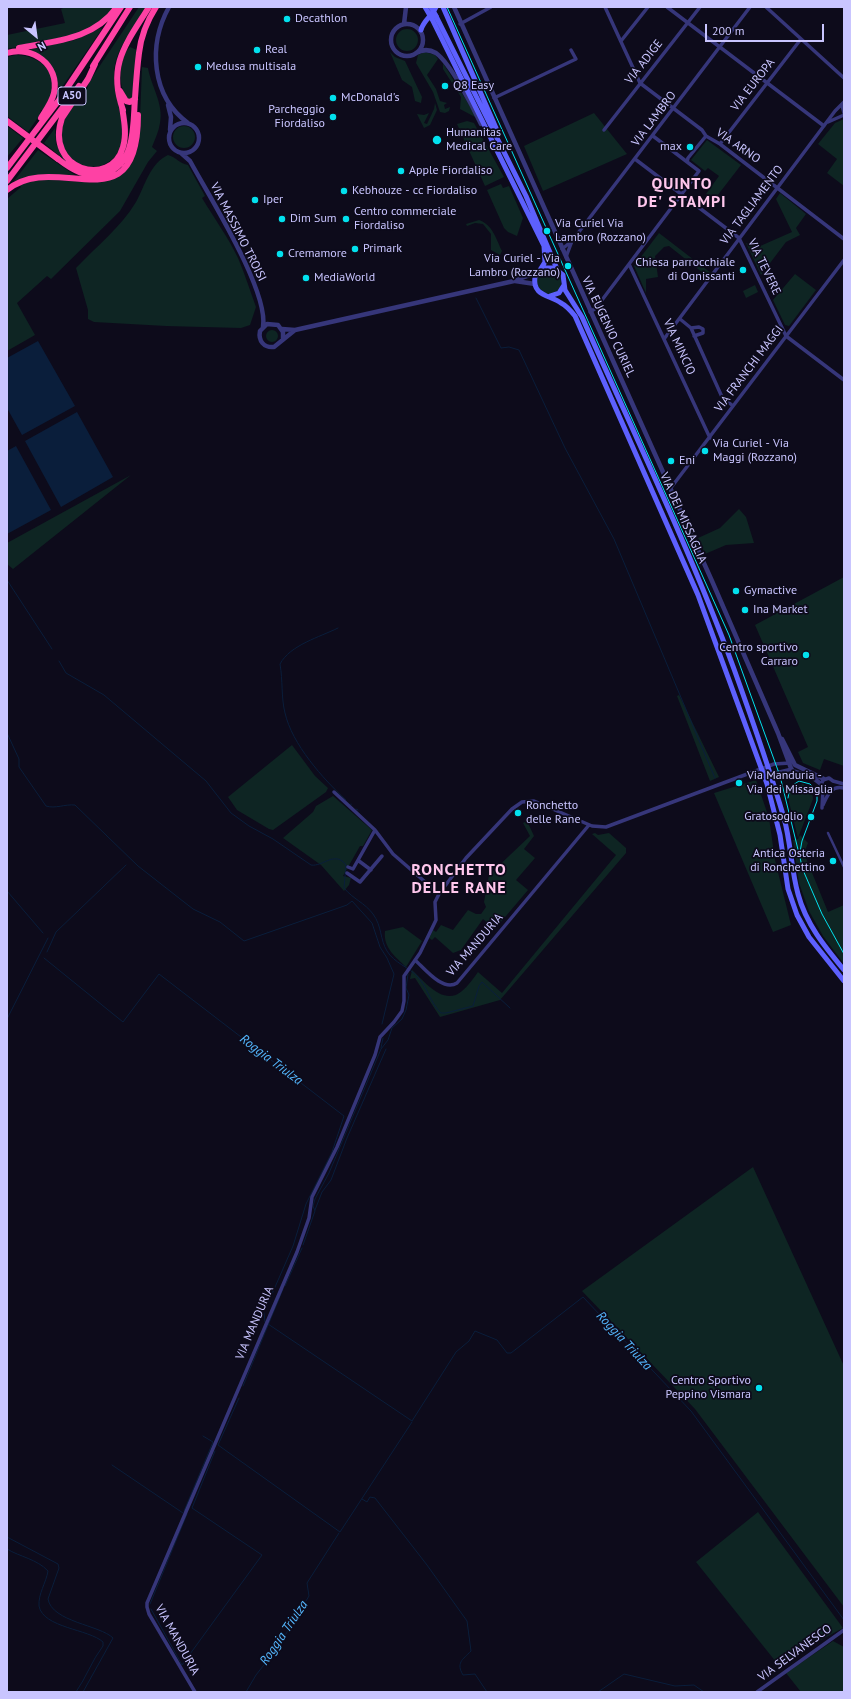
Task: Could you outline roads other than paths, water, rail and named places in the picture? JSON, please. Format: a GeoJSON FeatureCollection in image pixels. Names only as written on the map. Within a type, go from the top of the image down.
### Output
{"type":"FeatureCollection","features":[{"type":"Feature","properties":{"kind":"highway"},"geometry":{"type":"LineString","coordinates":[[7,52],[12,49],[68,40],[83,35],[101,24],[117,7]]}},
{"type":"Feature","properties":{"kind":"highway","name":"A50"},"geometry":{"type":"LineString","coordinates":[[7,168],[28,142],[72,81],[121,7]]}},
{"type":"Feature","properties":{"kind":"highway","name":"A50"},"geometry":{"type":"LineString","coordinates":[[7,181],[42,137],[95,64],[130,7]]}},
{"type":"Feature","properties":{"kind":"highway"},"geometry":{"type":"LineString","coordinates":[[129,148],[130,129],[122,107],[116,82],[118,60],[149,7]]}},
{"type":"Feature","properties":{"kind":"highway"},"geometry":{"type":"LineString","coordinates":[[7,121],[71,169],[93,175],[102,174],[117,167],[125,158],[129,148],[132,134],[140,48],[145,30],[156,7]]}},
{"type":"Feature","properties":{"kind":"highway"},"geometry":{"type":"LineString","coordinates":[[126,44],[135,44],[140,48]]}},
{"type":"Feature","properties":{"kind":"highway"},"geometry":{"type":"LineString","coordinates":[[7,52],[23,50],[36,54],[50,67],[55,81],[52,100],[28,142]]}},
{"type":"Feature","properties":{"kind":"highway"},"geometry":{"type":"LineString","coordinates":[[95,64],[88,79],[62,118],[60,124],[59,142],[61,149],[69,161],[80,168],[96,170],[104,168],[117,158],[123,146],[125,134],[122,107]]}},
{"type":"Feature","properties":{"kind":"highway"},"geometry":{"type":"LineString","coordinates":[[7,190],[13,185],[30,177],[47,176],[92,181],[106,179],[120,171],[129,160],[136,145],[138,123],[138,67]]}},
{"type":"Feature","properties":{"kind":"highway"},"geometry":{"type":"LineString","coordinates":[[116,82],[126,101],[130,102],[135,99]]}},
{"type":"Feature","properties":{"kind":"main road"},"geometry":{"type":"LineString","coordinates":[[426,7],[434,18],[510,162]]}},
{"type":"Feature","properties":{"kind":"main road"},"geometry":{"type":"LineString","coordinates":[[431,7],[434,18],[544,246],[545,262],[539,272],[535,284]]}},
{"type":"Feature","properties":{"kind":"main road"},"geometry":{"type":"LineString","coordinates":[[420,30],[436,7]]}},
{"type":"Feature","properties":{"kind":"main road"},"geometry":{"type":"LineString","coordinates":[[443,7],[557,269]]}},
{"type":"Feature","properties":{"kind":"main road"},"geometry":{"type":"LineString","coordinates":[[539,272],[547,267],[557,269]]}},
{"type":"Feature","properties":{"kind":"main road","name":"VIA DEI MISSAGLIA"},"geometry":{"type":"LineString","coordinates":[[557,269],[563,275],[567,295],[582,317],[708,601],[771,774],[785,821],[794,875],[802,906],[817,935],[844,970]]}},
{"type":"Feature","properties":{"kind":"main road","name":"VIA DEI MISSAGLIA"},"geometry":{"type":"LineString","coordinates":[[535,284],[540,293],[550,296],[562,303],[575,316],[651,484],[698,595],[762,770],[780,836],[788,889],[792,902],[809,937],[844,981]]}},
{"type":"Feature","properties":{"kind":"main road"},"geometry":{"type":"LineString","coordinates":[[550,296],[560,292],[564,285]]}},
{"type":"Feature","properties":{"kind":"street"},"geometry":{"type":"LineString","coordinates":[[169,7],[160,26],[155,63],[157,75],[168,101],[176,114],[195,128],[199,135],[198,143],[192,150],[190,161]]}},
{"type":"Feature","properties":{"kind":"street"},"geometry":{"type":"LineString","coordinates":[[404,24],[406,7]]}},
{"type":"Feature","properties":{"kind":"street","name":"VIA EUGENIO CURIEL"},"geometry":{"type":"LineString","coordinates":[[454,7],[460,24],[670,489],[778,733]]}},
{"type":"Feature","properties":{"kind":"street"},"geometry":{"type":"LineString","coordinates":[[460,24],[491,7]]}},
{"type":"Feature","properties":{"kind":"street"},"geometry":{"type":"LineString","coordinates":[[605,7],[640,83]]}},
{"type":"Feature","properties":{"kind":"street"},"geometry":{"type":"LineString","coordinates":[[621,41],[648,7]]}},
{"type":"Feature","properties":{"kind":"street"},"geometry":{"type":"LineString","coordinates":[[667,7],[824,126]]}},
{"type":"Feature","properties":{"kind":"street","name":"VIA ADIGE"},"geometry":{"type":"LineString","coordinates":[[604,130],[700,7]]}},
{"type":"Feature","properties":{"kind":"street","name":"VIA LAMBRO"},"geometry":{"type":"LineString","coordinates":[[572,241],[750,7]]}},
{"type":"Feature","properties":{"kind":"street"},"geometry":{"type":"LineString","coordinates":[[766,7],[844,78]]}},
{"type":"Feature","properties":{"kind":"street"},"geometry":{"type":"LineString","coordinates":[[416,53],[420,50],[424,40],[420,30],[413,24],[404,24],[394,31],[392,44],[400,54],[408,56],[416,53],[421,50],[428,50],[436,53],[465,94],[482,126]]}},
{"type":"Feature","properties":{"kind":"street","name":"VIA EUROPA"},"geometry":{"type":"LineString","coordinates":[[720,144],[801,39]]}},
{"type":"Feature","properties":{"kind":"street"},"geometry":{"type":"LineString","coordinates":[[494,98],[576,59],[571,50]]}},
{"type":"Feature","properties":{"kind":"street","name":"VIA ARNO"},"geometry":{"type":"LineString","coordinates":[[640,83],[674,108],[706,136],[720,144],[778,187],[844,239]]}},
{"type":"Feature","properties":{"kind":"street"},"geometry":{"type":"LineString","coordinates":[[168,101],[171,117],[168,138],[170,146],[190,161]]}},
{"type":"Feature","properties":{"kind":"street"},"geometry":{"type":"LineString","coordinates":[[843,102],[844,114]]}},
{"type":"Feature","properties":{"kind":"street","name":"VIA TAGLIAMENTO"},"geometry":{"type":"LineString","coordinates":[[664,339],[843,102]]}},
{"type":"Feature","properties":{"kind":"street","name":"VIA TAGLIAMENTO"},"geometry":{"type":"LineString","coordinates":[[827,123],[844,114]]}},
{"type":"Feature","properties":{"kind":"street"},"geometry":{"type":"LineString","coordinates":[[170,130],[178,124],[188,123]]}},
{"type":"Feature","properties":{"kind":"street"},"geometry":{"type":"LineString","coordinates":[[590,312],[596,308],[699,171],[653,136]]}},
{"type":"Feature","properties":{"kind":"street"},"geometry":{"type":"LineString","coordinates":[[687,162],[688,158],[706,136]]}},
{"type":"Feature","properties":{"kind":"street"},"geometry":{"type":"LineString","coordinates":[[181,153],[192,150]]}},
{"type":"Feature","properties":{"kind":"street","name":"VIA TEVERE"},"geometry":{"type":"LineString","coordinates":[[635,159],[739,238],[786,336]]}},
{"type":"Feature","properties":{"kind":"street","name":"VIA MASSIMO TROISI"},"geometry":{"type":"LineString","coordinates":[[190,161],[247,268],[264,313],[272,324]]}},
{"type":"Feature","properties":{"kind":"street"},"geometry":{"type":"LineString","coordinates":[[559,242],[572,241]]}},
{"type":"Feature","properties":{"kind":"street"},"geometry":{"type":"LineString","coordinates":[[562,250],[572,241]]}},
{"type":"Feature","properties":{"kind":"street"},"geometry":{"type":"LineString","coordinates":[[565,258],[572,241]]}},
{"type":"Feature","properties":{"kind":"street","name":"VIA FRANCHI MAGGI"},"geometry":{"type":"LineString","coordinates":[[670,489],[844,260]]}},
{"type":"Feature","properties":{"kind":"street","name":"VIA MINCIO"},"geometry":{"type":"LineString","coordinates":[[629,264],[710,438]]}},
{"type":"Feature","properties":{"kind":"street"},"geometry":{"type":"LineString","coordinates":[[295,330],[283,338],[278,346],[266,346],[260,340],[260,331],[263,327],[272,324],[278,325],[282,329],[295,330],[514,281],[539,272]]}},
{"type":"Feature","properties":{"kind":"street"},"geometry":{"type":"LineString","coordinates":[[514,281],[535,284]]}},
{"type":"Feature","properties":{"kind":"street","name":"VIA MASSIMO TROISI"},"geometry":{"type":"LineString","coordinates":[[263,327],[264,313]]}},
{"type":"Feature","properties":{"kind":"street"},"geometry":{"type":"LineString","coordinates":[[680,319],[691,328],[722,396],[733,406]]}},
{"type":"Feature","properties":{"kind":"street"},"geometry":{"type":"LineString","coordinates":[[691,328],[700,327],[704,329],[703,333],[694,336]]}},
{"type":"Feature","properties":{"kind":"street"},"geometry":{"type":"LineString","coordinates":[[282,329],[283,338]]}},
{"type":"Feature","properties":{"kind":"street"},"geometry":{"type":"LineString","coordinates":[[786,336],[844,380]]}},
{"type":"Feature","properties":{"kind":"street"},"geometry":{"type":"LineString","coordinates":[[778,733],[792,771]]}},
{"type":"Feature","properties":{"kind":"street"},"geometry":{"type":"LineString","coordinates":[[778,733],[795,765]]}},
{"type":"Feature","properties":{"kind":"street"},"geometry":{"type":"LineString","coordinates":[[762,770],[768,766],[788,762],[824,779],[829,778],[833,782],[844,784]]}},
{"type":"Feature","properties":{"kind":"street"},"geometry":{"type":"LineString","coordinates":[[792,771],[795,765]]}},
{"type":"Feature","properties":{"kind":"street"},"geometry":{"type":"LineString","coordinates":[[762,770],[771,774],[792,771],[812,777],[821,784],[823,790],[822,808],[829,791],[833,788],[844,788]]}},
{"type":"Feature","properties":{"kind":"street","name":"VIA MANDURIA"},"geometry":{"type":"LineString","coordinates":[[195,1692],[149,1614],[147,1603],[297,1252],[309,1218],[312,1197],[338,1147],[373,1060],[380,1037],[402,1011],[406,972],[415,960],[436,920],[435,902],[439,894],[466,858],[514,807],[522,802],[531,800],[589,825],[602,827],[762,770]]}},
{"type":"Feature","properties":{"kind":"street"},"geometry":{"type":"LineString","coordinates":[[821,784],[824,779]]}},
{"type":"Feature","properties":{"kind":"street"},"geometry":{"type":"LineString","coordinates":[[833,782],[833,788]]}},
{"type":"Feature","properties":{"kind":"street"},"geometry":{"type":"LineString","coordinates":[[823,790],[829,791]]}},
{"type":"Feature","properties":{"kind":"street"},"geometry":{"type":"LineString","coordinates":[[334,792],[376,830],[393,854],[439,894]]}},
{"type":"Feature","properties":{"kind":"street","name":"VIA MANDURIA"},"geometry":{"type":"LineString","coordinates":[[415,960],[444,985],[452,986],[457,983],[589,825]]}},
{"type":"Feature","properties":{"kind":"street"},"geometry":{"type":"LineString","coordinates":[[348,867],[353,869],[376,830]]}},
{"type":"Feature","properties":{"kind":"street"},"geometry":{"type":"LineString","coordinates":[[828,833],[844,867]]}},
{"type":"Feature","properties":{"kind":"street"},"geometry":{"type":"LineString","coordinates":[[347,873],[360,882],[382,856]]}},
{"type":"Feature","properties":{"kind":"street"},"geometry":{"type":"LineString","coordinates":[[359,861],[371,870]]}},
{"type":"Feature","properties":{"kind":"street","name":"VIA SELVANESCO"},"geometry":{"type":"LineString","coordinates":[[757,1692],[844,1630]]}},
{"type":"Feature","properties":{"kind":"water"},"geometry":{"type":"Polygon","coordinates":[[[38,341],[75,406],[22,435],[7,408],[7,358],[38,341]]]}},
{"type":"Feature","properties":{"kind":"water"},"geometry":{"type":"Polygon","coordinates":[[[77,412],[113,477],[61,507],[25,441],[77,412]]]}},
{"type":"Feature","properties":{"kind":"water"},"geometry":{"type":"Polygon","coordinates":[[[16,446],[51,510],[7,534],[7,451],[16,446]]]}},
{"type":"Feature","properties":{"kind":"waterway"},"geometry":{"type":"LineString","coordinates":[[476,298],[501,348],[509,347],[519,350],[565,448],[614,539],[715,778]]}},
{"type":"Feature","properties":{"kind":"waterway"},"geometry":{"type":"LineString","coordinates":[[7,580],[52,649]]}},
{"type":"Feature","properties":{"kind":"waterway"},"geometry":{"type":"LineString","coordinates":[[338,628],[314,638],[298,647],[285,657],[280,664],[285,713],[294,737],[301,749],[318,771],[346,800]]}},
{"type":"Feature","properties":{"kind":"waterway"},"geometry":{"type":"LineString","coordinates":[[59,661],[66,673],[104,695],[206,781],[231,813],[249,826],[273,839],[311,865],[333,859],[342,861],[346,865],[344,888],[373,914],[378,923],[387,951],[394,959],[418,977],[434,1005],[441,1013],[473,1006],[479,986],[482,982],[510,1008]]}},
{"type":"Feature","properties":{"kind":"waterway"},"geometry":{"type":"LineString","coordinates":[[7,733],[19,759],[19,767],[46,806],[53,807],[75,805],[138,866],[193,909],[220,922],[244,941],[347,905],[352,901],[372,923],[380,947],[394,974],[382,1024]]}},
{"type":"Feature","properties":{"kind":"waterway","name":"Roggia Triulza"},"geometry":{"type":"LineString","coordinates":[[47,952],[56,932],[126,865]]}},
{"type":"Feature","properties":{"kind":"waterway"},"geometry":{"type":"LineString","coordinates":[[7,891],[43,933]]}},
{"type":"Feature","properties":{"kind":"waterway"},"geometry":{"type":"LineString","coordinates":[[7,1019],[48,938]]}},
{"type":"Feature","properties":{"kind":"waterway","name":"Roggia Triulza"},"geometry":{"type":"LineString","coordinates":[[44,958],[123,1022],[159,974],[344,1116],[332,1152],[306,1204],[293,1246],[265,1310]]}},
{"type":"Feature","properties":{"kind":"waterway"},"geometry":{"type":"LineString","coordinates":[[303,1245],[315,1211],[313,1206],[315,1199],[329,1173],[381,1049],[388,1040],[392,1028],[402,1019],[406,1010],[409,995],[406,988],[408,974]]}},
{"type":"Feature","properties":{"kind":"waterway"},"geometry":{"type":"LineString","coordinates":[[381,1048],[383,1038]]}},
{"type":"Feature","properties":{"kind":"waterway"},"geometry":{"type":"LineString","coordinates":[[315,1210],[322,1192],[331,1180],[347,1138],[386,1049]]}},
{"type":"Feature","properties":{"kind":"waterway","name":"Roggia Triulza"},"geometry":{"type":"LineString","coordinates":[[285,1286],[302,1248]]}},
{"type":"Feature","properties":{"kind":"waterway","name":"Roggia Triulza"},"geometry":{"type":"LineString","coordinates":[[243,1386],[283,1289]]}},
{"type":"Feature","properties":{"kind":"waterway","name":"Roggia Triulza"},"geometry":{"type":"LineString","coordinates":[[268,1324],[412,1421],[456,1352],[469,1341],[475,1331],[497,1340],[507,1353],[511,1353],[583,1297],[691,1411],[844,1620]]}},
{"type":"Feature","properties":{"kind":"waterway","name":"Roggia Triulza"},"geometry":{"type":"LineString","coordinates":[[264,1313],[265,1322]]}},
{"type":"Feature","properties":{"kind":"waterway","name":"Roggia Triulza"},"geometry":{"type":"LineString","coordinates":[[239,1398],[218,1445],[340,1532],[412,1422]]}},
{"type":"Feature","properties":{"kind":"waterway"},"geometry":{"type":"LineString","coordinates":[[184,1511],[213,1442],[203,1436]]}},
{"type":"Feature","properties":{"kind":"waterway"},"geometry":{"type":"LineString","coordinates":[[151,1609],[182,1665],[262,1555],[192,1508],[215,1451]]}},
{"type":"Feature","properties":{"kind":"waterway"},"geometry":{"type":"LineString","coordinates":[[112,1465],[183,1513]]}},
{"type":"Feature","properties":{"kind":"waterway"},"geometry":{"type":"LineString","coordinates":[[362,1499],[367,1502],[370,1497],[375,1498],[427,1565],[467,1621],[471,1651],[461,1662],[461,1671],[463,1675],[475,1674],[487,1692]]}},
{"type":"Feature","properties":{"kind":"waterway"},"geometry":{"type":"LineString","coordinates":[[150,1604],[187,1514]]}},
{"type":"Feature","properties":{"kind":"waterway","name":"Roggia Triulza"},"geometry":{"type":"LineString","coordinates":[[246,1692],[256,1675],[278,1647],[309,1596],[307,1583],[339,1533]]}},
{"type":"Feature","properties":{"kind":"waterway"},"geometry":{"type":"LineString","coordinates":[[7,1537],[58,1564],[59,1568],[48,1599],[51,1607],[67,1618],[98,1630],[113,1638],[83,1692]]}},
{"type":"Feature","properties":{"kind":"waterway"},"geometry":{"type":"LineString","coordinates":[[7,1549],[34,1561],[48,1571],[39,1602],[42,1613],[57,1624],[88,1634],[103,1642],[103,1646],[76,1692]]}},
{"type":"Feature","properties":{"kind":"waterway"},"geometry":{"type":"LineString","coordinates":[[598,1692],[624,1674],[675,1686],[694,1685],[704,1692]]}},
{"type":"Feature","properties":{"kind":"tram line"},"geometry":{"type":"LineString","coordinates":[[447,7],[729,635],[780,776],[803,870],[822,914],[844,954]]}},
{"type":"Feature","properties":{"kind":"tram line"},"geometry":{"type":"LineString","coordinates":[[788,798],[790,787],[799,781],[810,784],[817,791],[817,801],[802,841],[800,852]]}},
{"type":"Feature","properties":{"kind":"place","name":"Decathlon"},"geometry":{"type":"Point","coordinates":[287,19]}},
{"type":"Feature","properties":{"kind":"place","name":"Real"},"geometry":{"type":"Point","coordinates":[257,50]}},
{"type":"Feature","properties":{"kind":"place","name":"Medusa multisala"},"geometry":{"type":"Point","coordinates":[198,67]}},
{"type":"Feature","properties":{"kind":"place","name":"Q8 Easy"},"geometry":{"type":"Point","coordinates":[445,86]}},
{"type":"Feature","properties":{"kind":"place","name":"McDonald's"},"geometry":{"type":"Point","coordinates":[333,98]}},
{"type":"Feature","properties":{"kind":"place","name":"Parcheggio Fiordaliso"},"geometry":{"type":"Point","coordinates":[333,117]}},
{"type":"Feature","properties":{"kind":"place","name":"Humanitas Medical Care"},"geometry":{"type":"Point","coordinates":[437,140]}},
{"type":"Feature","properties":{"kind":"place","name":"max"},"geometry":{"type":"Point","coordinates":[690,147]}},
{"type":"Feature","properties":{"kind":"place","name":"Apple Fiordaliso"},"geometry":{"type":"Point","coordinates":[401,171]}},
{"type":"Feature","properties":{"kind":"place","name":"Kebhouze - cc Fiordaliso"},"geometry":{"type":"Point","coordinates":[344,191]}},
{"type":"Feature","properties":{"kind":"place","name":"Iper"},"geometry":{"type":"Point","coordinates":[255,200]}},
{"type":"Feature","properties":{"kind":"place","name":"Dim Sum"},"geometry":{"type":"Point","coordinates":[282,219]}},
{"type":"Feature","properties":{"kind":"place","name":"Centro commerciale Fiordaliso"},"geometry":{"type":"Point","coordinates":[346,219]}},
{"type":"Feature","properties":{"kind":"place","name":"Via Curiel Via Lambro (Rozzano)"},"geometry":{"type":"Point","coordinates":[547,231]}},
{"type":"Feature","properties":{"kind":"place","name":"Primark"},"geometry":{"type":"Point","coordinates":[355,249]}},
{"type":"Feature","properties":{"kind":"place","name":"Cremamore"},"geometry":{"type":"Point","coordinates":[280,254]}},
{"type":"Feature","properties":{"kind":"place","name":"Via Curiel - Via Lambro (Rozzano)"},"geometry":{"type":"Point","coordinates":[568,266]}},
{"type":"Feature","properties":{"kind":"place","name":"Chiesa parrocchiale di Ognissanti"},"geometry":{"type":"Point","coordinates":[743,270]}},
{"type":"Feature","properties":{"kind":"place","name":"MediaWorld"},"geometry":{"type":"Point","coordinates":[306,278]}},
{"type":"Feature","properties":{"kind":"place","name":"Via Curiel - Via Maggi (Rozzano)"},"geometry":{"type":"Point","coordinates":[705,451]}},
{"type":"Feature","properties":{"kind":"place","name":"Eni"},"geometry":{"type":"Point","coordinates":[671,461]}},
{"type":"Feature","properties":{"kind":"place","name":"Gymactive"},"geometry":{"type":"Point","coordinates":[736,591]}},
{"type":"Feature","properties":{"kind":"place","name":"Ina Market"},"geometry":{"type":"Point","coordinates":[745,610]}},
{"type":"Feature","properties":{"kind":"place","name":"Centro sportivo Carraro"},"geometry":{"type":"Point","coordinates":[806,655]}},
{"type":"Feature","properties":{"kind":"place","name":"Via Manduria - Via dei Missaglia"},"geometry":{"type":"Point","coordinates":[739,783]}},
{"type":"Feature","properties":{"kind":"place","name":"Ronchetto delle Rane"},"geometry":{"type":"Point","coordinates":[518,813]}},
{"type":"Feature","properties":{"kind":"place","name":"Gratosoglio"},"geometry":{"type":"Point","coordinates":[811,817]}},
{"type":"Feature","properties":{"kind":"place","name":"Antica Osteria di Ronchettino"},"geometry":{"type":"Point","coordinates":[833,861]}},
{"type":"Feature","properties":{"kind":"place","name":"Centro Sportivo Peppino Vismara"},"geometry":{"type":"Point","coordinates":[759,1388]}},
{"type":"Feature","properties":{"kind":"district","name":"QUINTO DE' STAMPI"},"geometry":{"type":"Point","coordinates":[682,193]}},
{"type":"Feature","properties":{"kind":"district","name":"RONCHETTO DELLE RANE"},"geometry":{"type":"Point","coordinates":[459,879]}}]}
